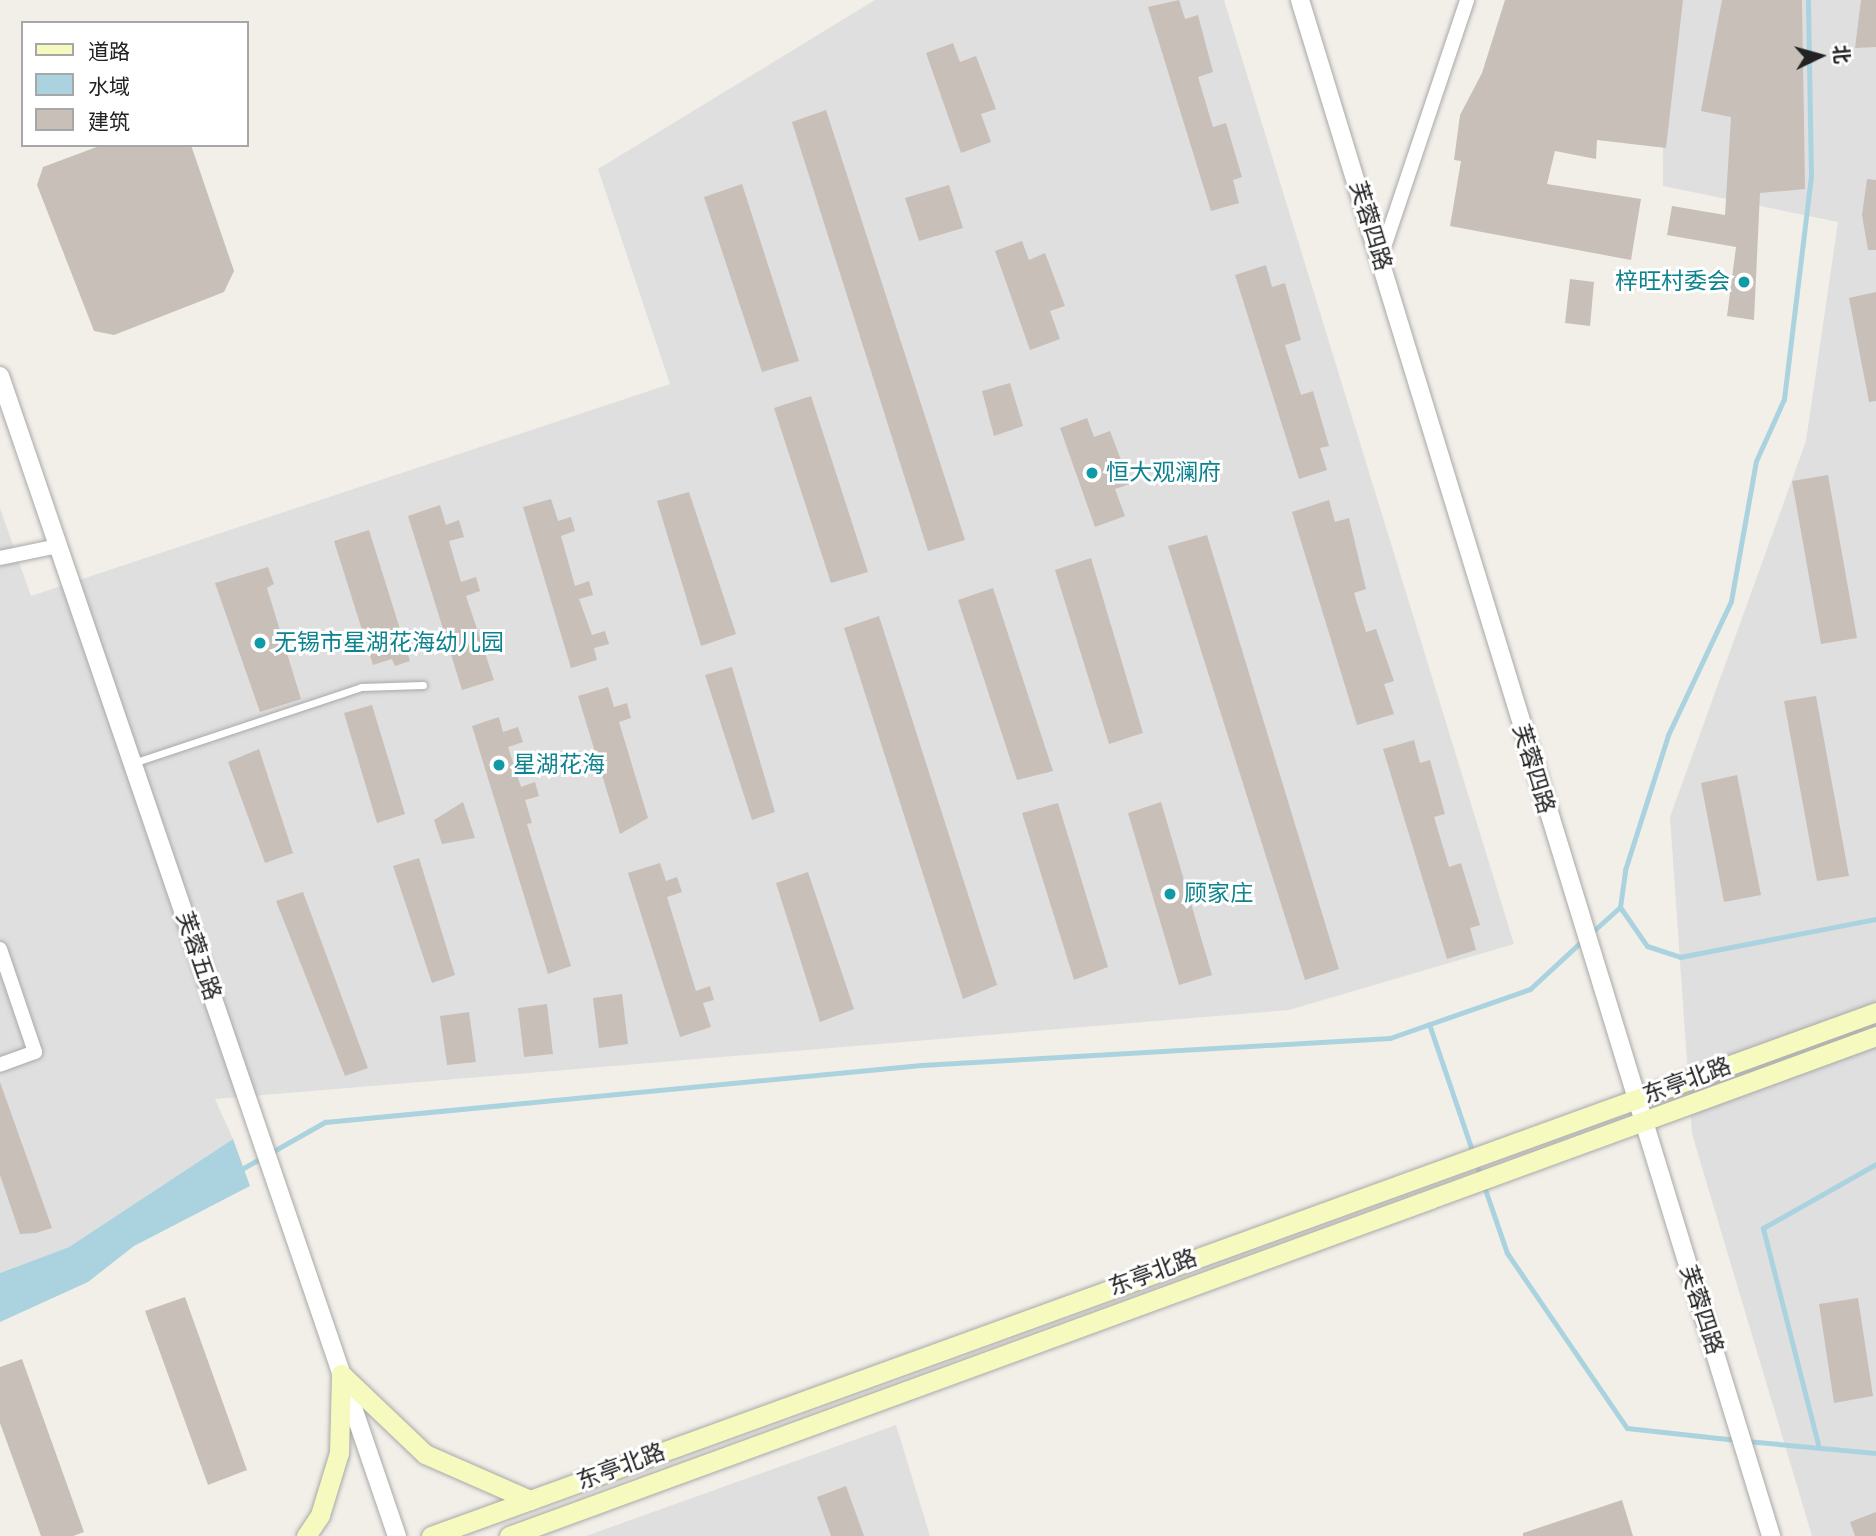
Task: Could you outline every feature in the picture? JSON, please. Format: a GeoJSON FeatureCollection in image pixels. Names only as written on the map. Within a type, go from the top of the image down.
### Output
{"type":"FeatureCollection","features":[{"type":"Feature","properties":{"kind":"main road","name":"东亭北路"},"geometry":{"type":"LineString","coordinates":[[431,1536],[1876,1012]]}},
{"type":"Feature","properties":{"kind":"main road","name":"东亭北路"},"geometry":{"type":"LineString","coordinates":[[509,1536],[1876,1037]]}},
{"type":"Feature","properties":{"kind":"main road"},"geometry":{"type":"LineString","coordinates":[[341,1374],[425,1454],[530,1500]]}},
{"type":"Feature","properties":{"kind":"main road"},"geometry":{"type":"LineString","coordinates":[[306,1536],[320,1515],[339,1453],[341,1374]]}},
{"type":"Feature","properties":{"kind":"street","name":"芙蓉四路"},"geometry":{"type":"LineString","coordinates":[[1300,0],[1593,972],[1737,1421],[1771,1536]]}},
{"type":"Feature","properties":{"kind":"street"},"geometry":{"type":"LineString","coordinates":[[1380,259],[1467,0]]}},
{"type":"Feature","properties":{"kind":"street","name":"芙蓉五路"},"geometry":{"type":"LineString","coordinates":[[0,376],[397,1536]]}},
{"type":"Feature","properties":{"kind":"street"},"geometry":{"type":"LineString","coordinates":[[0,558],[58,546]]}},
{"type":"Feature","properties":{"kind":"street"},"geometry":{"type":"LineString","coordinates":[[0,950],[35,1052],[0,1065]]}},
{"type":"Feature","properties":{"kind":"lane"},"geometry":{"type":"LineString","coordinates":[[133,763],[361,687],[423,685]]}},
{"type":"Feature","properties":{"kind":"shaded area"},"geometry":{"type":"Polygon","coordinates":[[[875,0],[1224,0],[1514,944],[1289,1010],[215,1099],[233,1139],[69,1247],[0,1273],[0,508],[31,596],[670,384],[598,169],[875,0]]]}},
{"type":"Feature","properties":{"kind":"shaded area"},"geometry":{"type":"Polygon","coordinates":[[[1662,0],[1876,0],[1876,1536],[1812,1536],[1692,1134],[1670,817],[1806,441],[1838,222],[1663,186],[1662,0]]]}},
{"type":"Feature","properties":{"kind":"shaded area"},"geometry":{"type":"Polygon","coordinates":[[[896,1425],[930,1536],[586,1536],[896,1425]]]}},
{"type":"Feature","properties":{"kind":"water"},"geometry":{"type":"Polygon","coordinates":[[[233,1139],[250,1186],[134,1246],[88,1282],[0,1322],[0,1273],[69,1247],[233,1139]]]}},
{"type":"Feature","properties":{"kind":"building"},"geometry":{"type":"Polygon","coordinates":[[[1179,0],[1185,19],[1198,15],[1213,72],[1198,77],[1213,127],[1226,123],[1242,177],[1233,180],[1239,203],[1211,211],[1148,7],[1179,0]]]}},
{"type":"Feature","properties":{"kind":"building"},"geometry":{"type":"Polygon","coordinates":[[[1505,0],[1683,0],[1666,148],[1597,140],[1596,159],[1555,151],[1547,184],[1641,199],[1631,260],[1450,226],[1461,161],[1454,160],[1460,115],[1482,73],[1505,0]]]}},
{"type":"Feature","properties":{"kind":"building"},"geometry":{"type":"Polygon","coordinates":[[[1722,0],[1802,0],[1805,189],[1760,193],[1754,320],[1727,316],[1736,247],[1667,235],[1672,206],[1725,215],[1731,117],[1701,111],[1722,0]]]}},
{"type":"Feature","properties":{"kind":"building"},"geometry":{"type":"Polygon","coordinates":[[[1861,0],[1876,0],[1876,47],[1855,48],[1861,0]]]}},
{"type":"Feature","properties":{"kind":"building"},"geometry":{"type":"Polygon","coordinates":[[[953,43],[960,62],[976,56],[996,109],[981,114],[991,142],[961,153],[926,53],[953,43]]]}},
{"type":"Feature","properties":{"kind":"building"},"geometry":{"type":"Polygon","coordinates":[[[826,110],[965,540],[928,551],[792,122],[826,110]]]}},
{"type":"Feature","properties":{"kind":"building"},"geometry":{"type":"Polygon","coordinates":[[[97,147],[192,147],[234,271],[224,292],[114,335],[94,331],[37,185],[43,167],[97,147]]]}},
{"type":"Feature","properties":{"kind":"building"},"geometry":{"type":"Polygon","coordinates":[[[1867,179],[1876,180],[1876,250],[1868,250],[1862,215],[1867,179]]]}},
{"type":"Feature","properties":{"kind":"building"},"geometry":{"type":"Polygon","coordinates":[[[742,184],[799,361],[762,372],[704,197],[742,184]]]}},
{"type":"Feature","properties":{"kind":"building"},"geometry":{"type":"Polygon","coordinates":[[[949,185],[963,228],[919,241],[905,198],[949,185]]]}},
{"type":"Feature","properties":{"kind":"building"},"geometry":{"type":"Polygon","coordinates":[[[1022,241],[1029,260],[1045,253],[1065,306],[1050,311],[1060,339],[1030,350],[995,251],[1022,241]]]}},
{"type":"Feature","properties":{"kind":"building"},"geometry":{"type":"Polygon","coordinates":[[[1266,265],[1272,287],[1285,283],[1301,340],[1285,345],[1301,395],[1313,391],[1329,446],[1320,448],[1327,470],[1299,479],[1235,275],[1266,265]]]}},
{"type":"Feature","properties":{"kind":"building"},"geometry":{"type":"Polygon","coordinates":[[[1570,279],[1594,282],[1590,326],[1565,323],[1570,279]]]}},
{"type":"Feature","properties":{"kind":"building"},"geometry":{"type":"Polygon","coordinates":[[[1876,292],[1876,401],[1869,402],[1849,298],[1876,292]]]}},
{"type":"Feature","properties":{"kind":"building"},"geometry":{"type":"Polygon","coordinates":[[[1010,383],[1023,426],[994,436],[982,391],[1010,383]]]}},
{"type":"Feature","properties":{"kind":"building"},"geometry":{"type":"Polygon","coordinates":[[[811,396],[868,572],[831,583],[774,408],[811,396]]]}},
{"type":"Feature","properties":{"kind":"building","name":"恒大观澜府"},"geometry":{"type":"Polygon","coordinates":[[[1087,418],[1094,437],[1110,431],[1130,484],[1115,489],[1125,516],[1095,527],[1060,428],[1087,418]]]}},
{"type":"Feature","properties":{"kind":"building"},"geometry":{"type":"Polygon","coordinates":[[[1828,475],[1857,638],[1821,644],[1792,481],[1828,475]]]}},
{"type":"Feature","properties":{"kind":"building"},"geometry":{"type":"Polygon","coordinates":[[[689,492],[736,634],[701,646],[657,501],[689,492]]]}},
{"type":"Feature","properties":{"kind":"building"},"geometry":{"type":"Polygon","coordinates":[[[551,499],[558,521],[571,517],[575,531],[561,536],[575,586],[589,581],[593,595],[579,599],[592,635],[605,631],[609,644],[594,648],[597,660],[571,668],[523,507],[551,499]]]}},
{"type":"Feature","properties":{"kind":"building"},"geometry":{"type":"Polygon","coordinates":[[[1329,500],[1335,522],[1349,518],[1366,589],[1354,593],[1366,632],[1376,629],[1394,681],[1384,684],[1394,714],[1357,725],[1292,512],[1329,500]]]}},
{"type":"Feature","properties":{"kind":"building"},"geometry":{"type":"Polygon","coordinates":[[[440,505],[446,525],[459,520],[464,537],[449,541],[461,582],[476,577],[480,591],[466,596],[494,680],[462,690],[408,516],[440,505]]]}},
{"type":"Feature","properties":{"kind":"building"},"geometry":{"type":"Polygon","coordinates":[[[369,530],[410,661],[395,666],[392,659],[373,665],[334,541],[369,530]]]}},
{"type":"Feature","properties":{"kind":"building"},"geometry":{"type":"Polygon","coordinates":[[[1207,535],[1339,969],[1305,980],[1168,546],[1207,535]]]}},
{"type":"Feature","properties":{"kind":"building"},"geometry":{"type":"Polygon","coordinates":[[[1091,558],[1143,733],[1109,744],[1055,570],[1091,558]]]}},
{"type":"Feature","properties":{"kind":"building","name":"无锡市星湖花海幼儿园"},"geometry":{"type":"Polygon","coordinates":[[[268,567],[274,584],[267,588],[301,699],[260,712],[215,583],[268,567]]]}},
{"type":"Feature","properties":{"kind":"building"},"geometry":{"type":"Polygon","coordinates":[[[993,588],[1053,771],[1017,780],[958,600],[993,588]]]}},
{"type":"Feature","properties":{"kind":"building"},"geometry":{"type":"Polygon","coordinates":[[[879,616],[997,985],[963,999],[844,628],[879,616]]]}},
{"type":"Feature","properties":{"kind":"building"},"geometry":{"type":"Polygon","coordinates":[[[732,667],[775,812],[752,820],[705,675],[732,667]]]}},
{"type":"Feature","properties":{"kind":"building"},"geometry":{"type":"Polygon","coordinates":[[[608,687],[614,707],[627,703],[631,718],[619,722],[648,818],[620,834],[578,696],[608,687]]]}},
{"type":"Feature","properties":{"kind":"building"},"geometry":{"type":"Polygon","coordinates":[[[1816,696],[1849,876],[1817,881],[1784,701],[1816,696]]]}},
{"type":"Feature","properties":{"kind":"building"},"geometry":{"type":"Polygon","coordinates":[[[372,705],[405,814],[377,823],[344,713],[372,705]]]}},
{"type":"Feature","properties":{"kind":"building"},"geometry":{"type":"Polygon","coordinates":[[[499,717],[503,732],[518,727],[523,742],[508,747],[521,787],[535,782],[539,796],[525,800],[532,823],[527,824],[571,966],[548,974],[472,726],[499,717]]]}},
{"type":"Feature","properties":{"kind":"building"},"geometry":{"type":"Polygon","coordinates":[[[1414,740],[1420,763],[1430,760],[1445,814],[1434,817],[1449,867],[1461,863],[1480,925],[1470,928],[1476,950],[1447,959],[1383,749],[1414,740]]]}},
{"type":"Feature","properties":{"kind":"building"},"geometry":{"type":"Polygon","coordinates":[[[259,749],[293,853],[265,863],[228,762],[259,749]]]}},
{"type":"Feature","properties":{"kind":"building"},"geometry":{"type":"Polygon","coordinates":[[[1737,775],[1761,895],[1724,902],[1701,783],[1737,775]]]}},
{"type":"Feature","properties":{"kind":"building"},"geometry":{"type":"Polygon","coordinates":[[[463,802],[475,838],[442,844],[434,820],[463,802]]]}},
{"type":"Feature","properties":{"kind":"building","name":"顾家庄"},"geometry":{"type":"Polygon","coordinates":[[[1161,802],[1212,975],[1179,985],[1128,813],[1161,802]]]}},
{"type":"Feature","properties":{"kind":"building"},"geometry":{"type":"Polygon","coordinates":[[[1058,803],[1108,967],[1074,980],[1022,813],[1058,803]]]}},
{"type":"Feature","properties":{"kind":"building"},"geometry":{"type":"Polygon","coordinates":[[[419,858],[455,975],[432,983],[393,866],[419,858]]]}},
{"type":"Feature","properties":{"kind":"building"},"geometry":{"type":"Polygon","coordinates":[[[660,863],[666,881],[677,877],[682,892],[667,897],[696,991],[710,986],[714,1000],[703,1003],[711,1027],[680,1037],[628,873],[660,863]]]}},
{"type":"Feature","properties":{"kind":"building"},"geometry":{"type":"Polygon","coordinates":[[[808,872],[854,1009],[820,1022],[776,883],[808,872]]]}},
{"type":"Feature","properties":{"kind":"building"},"geometry":{"type":"Polygon","coordinates":[[[303,892],[368,1068],[345,1076],[276,901],[303,892]]]}},
{"type":"Feature","properties":{"kind":"building"},"geometry":{"type":"Polygon","coordinates":[[[622,994],[628,1044],[599,1048],[593,998],[622,994]]]}},
{"type":"Feature","properties":{"kind":"building"},"geometry":{"type":"Polygon","coordinates":[[[547,1004],[553,1054],[524,1057],[518,1008],[547,1004]]]}},
{"type":"Feature","properties":{"kind":"building"},"geometry":{"type":"Polygon","coordinates":[[[469,1012],[476,1062],[447,1065],[440,1016],[469,1012]]]}},
{"type":"Feature","properties":{"kind":"building"},"geometry":{"type":"Polygon","coordinates":[[[0,1082],[52,1228],[36,1233],[20,1234],[0,1175],[0,1082]]]}},
{"type":"Feature","properties":{"kind":"building"},"geometry":{"type":"Polygon","coordinates":[[[185,1297],[247,1470],[208,1485],[145,1311],[185,1297]]]}},
{"type":"Feature","properties":{"kind":"building"},"geometry":{"type":"Polygon","coordinates":[[[1858,1298],[1873,1396],[1834,1403],[1819,1304],[1858,1298]]]}},
{"type":"Feature","properties":{"kind":"building"},"geometry":{"type":"Polygon","coordinates":[[[22,1359],[84,1532],[73,1536],[41,1536],[0,1423],[0,1367],[22,1359]]]}},
{"type":"Feature","properties":{"kind":"building"},"geometry":{"type":"Polygon","coordinates":[[[846,1486],[864,1536],[831,1536],[817,1497],[846,1486]]]}},
{"type":"Feature","properties":{"kind":"building"},"geometry":{"type":"Polygon","coordinates":[[[1622,1500],[1633,1536],[1523,1536],[1523,1533],[1622,1500]]]}},
{"type":"Feature","properties":{"kind":"building"},"geometry":{"type":"Polygon","coordinates":[[[1876,1512],[1876,1536],[1855,1536],[1850,1522],[1876,1512]]]}},
{"type":"Feature","properties":{"kind":"waterway"},"geometry":{"type":"LineString","coordinates":[[1620,907],[1625,870],[1668,735],[1731,601],[1756,461],[1784,399],[1811,176],[1808,0]]}},
{"type":"Feature","properties":{"kind":"waterway"},"geometry":{"type":"LineString","coordinates":[[1590,934],[1620,907],[1647,946],[1680,957],[1876,919]]}},
{"type":"Feature","properties":{"kind":"waterway"},"geometry":{"type":"LineString","coordinates":[[240,1170],[325,1122],[921,1065],[1390,1038],[1530,989],[1583,940]]}},
{"type":"Feature","properties":{"kind":"waterway"},"geometry":{"type":"LineString","coordinates":[[1429,1024],[1473,1153]]}},
{"type":"Feature","properties":{"kind":"waterway"},"geometry":{"type":"LineString","coordinates":[[1476,1163],[1507,1253],[1627,1428],[1736,1440]]}},
{"type":"Feature","properties":{"kind":"waterway"},"geometry":{"type":"LineString","coordinates":[[1819,1448],[1763,1228],[1876,1164]]}},
{"type":"Feature","properties":{"kind":"waterway"},"geometry":{"type":"LineString","coordinates":[[1746,1441],[1876,1453]]}},
{"type":"Feature","properties":{"kind":"place","name":"梓旺村委会"},"geometry":{"type":"Point","coordinates":[1744,282]}},
{"type":"Feature","properties":{"kind":"place","name":"恒大观澜府"},"geometry":{"type":"Point","coordinates":[1092,473]}},
{"type":"Feature","properties":{"kind":"place","name":"无锡市星湖花海幼儿园"},"geometry":{"type":"Point","coordinates":[260,643]}},
{"type":"Feature","properties":{"kind":"place","name":"星湖花海"},"geometry":{"type":"Point","coordinates":[499,765]}},
{"type":"Feature","properties":{"kind":"place","name":"顾家庄"},"geometry":{"type":"Point","coordinates":[1170,894]}}]}
